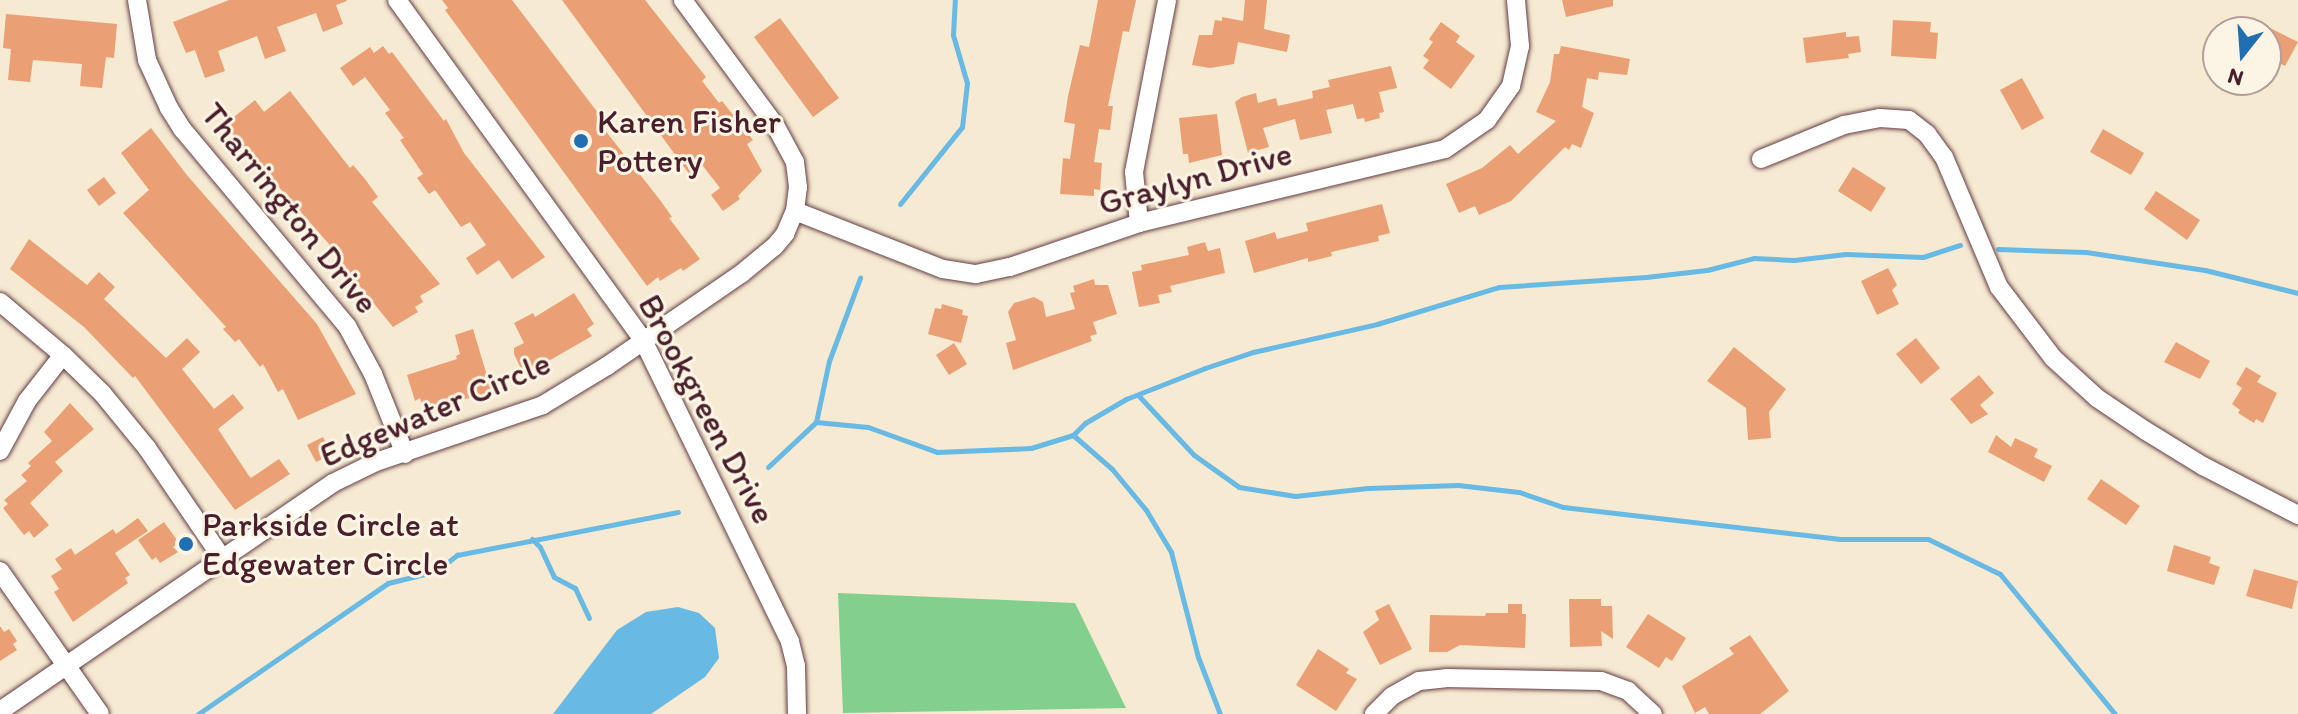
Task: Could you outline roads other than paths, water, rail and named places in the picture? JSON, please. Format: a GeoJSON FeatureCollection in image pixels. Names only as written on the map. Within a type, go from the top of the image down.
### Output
{"type":"FeatureCollection","features":[{"type":"Feature","properties":{"kind":"street","name":"Tharrington Drive"},"geometry":{"type":"LineString","coordinates":[[137,0],[147,60],[169,108],[183,130],[347,326],[373,374],[405,454]]}},
{"type":"Feature","properties":{"kind":"street","name":"Brookgreen Drive"},"geometry":{"type":"LineString","coordinates":[[397,0],[643,340],[790,642],[796,666],[797,714]]}},
{"type":"Feature","properties":{"kind":"street","name":"Edgewater Circle"},"geometry":{"type":"LineString","coordinates":[[0,711],[333,483],[543,405],[764,256],[785,234],[795,211],[797,174],[788,146],[683,0]]}},
{"type":"Feature","properties":{"kind":"street"},"geometry":{"type":"LineString","coordinates":[[1139,223],[1133,194],[1134,172],[1167,0]]}},
{"type":"Feature","properties":{"kind":"street","name":"Graylyn Drive"},"geometry":{"type":"LineString","coordinates":[[795,211],[959,274],[1010,267],[1139,223],[1445,149],[1487,120],[1511,86],[1520,46],[1516,0]]}},
{"type":"Feature","properties":{"kind":"street"},"geometry":{"type":"LineString","coordinates":[[1761,159],[1844,125],[1880,118],[1909,120],[1927,134],[1944,157],[1999,287],[2053,358],[2097,398],[2146,431],[2203,466],[2298,515]]}},
{"type":"Feature","properties":{"kind":"street"},"geometry":{"type":"LineString","coordinates":[[0,302],[102,393],[147,448],[222,558]]}},
{"type":"Feature","properties":{"kind":"street"},"geometry":{"type":"LineString","coordinates":[[0,451],[27,401],[63,355]]}},
{"type":"Feature","properties":{"kind":"street"},"geometry":{"type":"LineString","coordinates":[[0,571],[100,714]]}},
{"type":"Feature","properties":{"kind":"street"},"geometry":{"type":"LineString","coordinates":[[1374,714],[1392,696],[1419,681],[1446,678],[1601,681],[1628,691],[1653,714]]}},
{"type":"Feature","properties":{"kind":"water"},"geometry":{"type":"Polygon","coordinates":[[[678,607],[699,613],[715,628],[719,658],[705,677],[651,714],[553,714],[617,630],[646,612],[678,607]]]}},
{"type":"Feature","properties":{"kind":"waterway"},"geometry":{"type":"LineString","coordinates":[[900,204],[962,127],[967,83],[953,35],[955,0]]}},
{"type":"Feature","properties":{"kind":"waterway"},"geometry":{"type":"LineString","coordinates":[[816,422],[868,427],[937,452],[1031,448],[1073,435],[1085,423],[1126,399],[1205,368],[1253,352],[1377,324],[1499,287],[1646,277],[1707,270],[1754,258],[1794,260],[1846,254],[1923,257],[1960,245]]}},
{"type":"Feature","properties":{"kind":"waterway"},"geometry":{"type":"LineString","coordinates":[[1998,249],[2086,252],[2205,270],[2298,293]]}},
{"type":"Feature","properties":{"kind":"waterway"},"geometry":{"type":"LineString","coordinates":[[768,467],[816,422],[829,361],[860,278]]}},
{"type":"Feature","properties":{"kind":"waterway"},"geometry":{"type":"LineString","coordinates":[[1138,395],[1194,455],[1239,487],[1295,496],[1368,488],[1458,485],[1519,492],[1563,507],[1840,539],[1928,539],[2000,574],[2115,714]]}},
{"type":"Feature","properties":{"kind":"waterway"},"geometry":{"type":"LineString","coordinates":[[1073,435],[1112,469],[1146,510],[1171,552],[1198,657],[1220,714]]}},
{"type":"Feature","properties":{"kind":"waterway"},"geometry":{"type":"LineString","coordinates":[[198,714],[388,583],[437,571],[457,555],[678,512]]}},
{"type":"Feature","properties":{"kind":"waterway"},"geometry":{"type":"LineString","coordinates":[[532,539],[540,547],[554,577],[575,588],[589,618]]}},
{"type":"Feature","properties":{"kind":"place","name":"Karen Fisher Pottery"},"geometry":{"type":"Point","coordinates":[581,141]}},
{"type":"Feature","properties":{"kind":"place","name":"Parkside Circle at Edgewater Circle"},"geometry":{"type":"Point","coordinates":[186,544]}}]}
